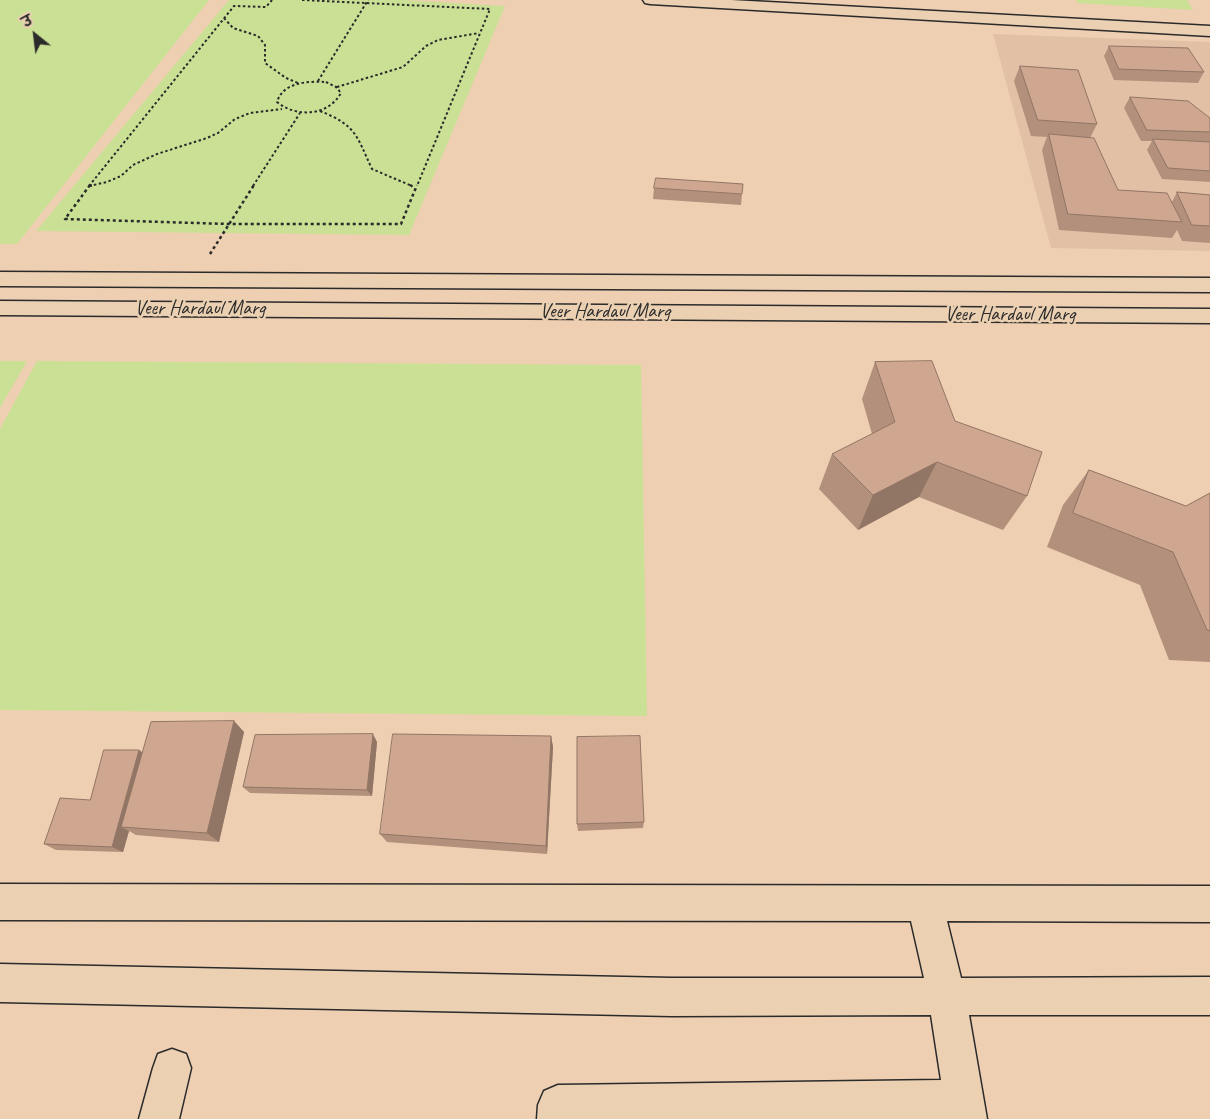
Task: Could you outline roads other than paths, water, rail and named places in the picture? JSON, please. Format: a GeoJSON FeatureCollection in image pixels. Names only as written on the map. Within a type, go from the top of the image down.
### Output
{"type":"FeatureCollection","features":[{"type":"Feature","properties":{"kind":"street"},"geometry":{"type":"LineString","coordinates":[[650,0],[1210,31]]}},
{"type":"Feature","properties":{"kind":"street","name":"Veer Hardaul Marg"},"geometry":{"type":"LineString","coordinates":[[0,279],[1210,284]]}},
{"type":"Feature","properties":{"kind":"street","name":"Veer Hardaul Marg"},"geometry":{"type":"LineString","coordinates":[[0,308],[1210,316]]}},
{"type":"Feature","properties":{"kind":"street"},"geometry":{"type":"LineString","coordinates":[[0,902],[1210,904]]}},
{"type":"Feature","properties":{"kind":"street"},"geometry":{"type":"LineString","coordinates":[[557,1119],[558,1105],[965,1109],[946,996],[925,904]]}},
{"type":"Feature","properties":{"kind":"street"},"geometry":{"type":"LineString","coordinates":[[0,983],[672,997],[1210,996]]}},
{"type":"Feature","properties":{"kind":"street"},"geometry":{"type":"LineString","coordinates":[[159,1119],[172,1068]]}}]}
